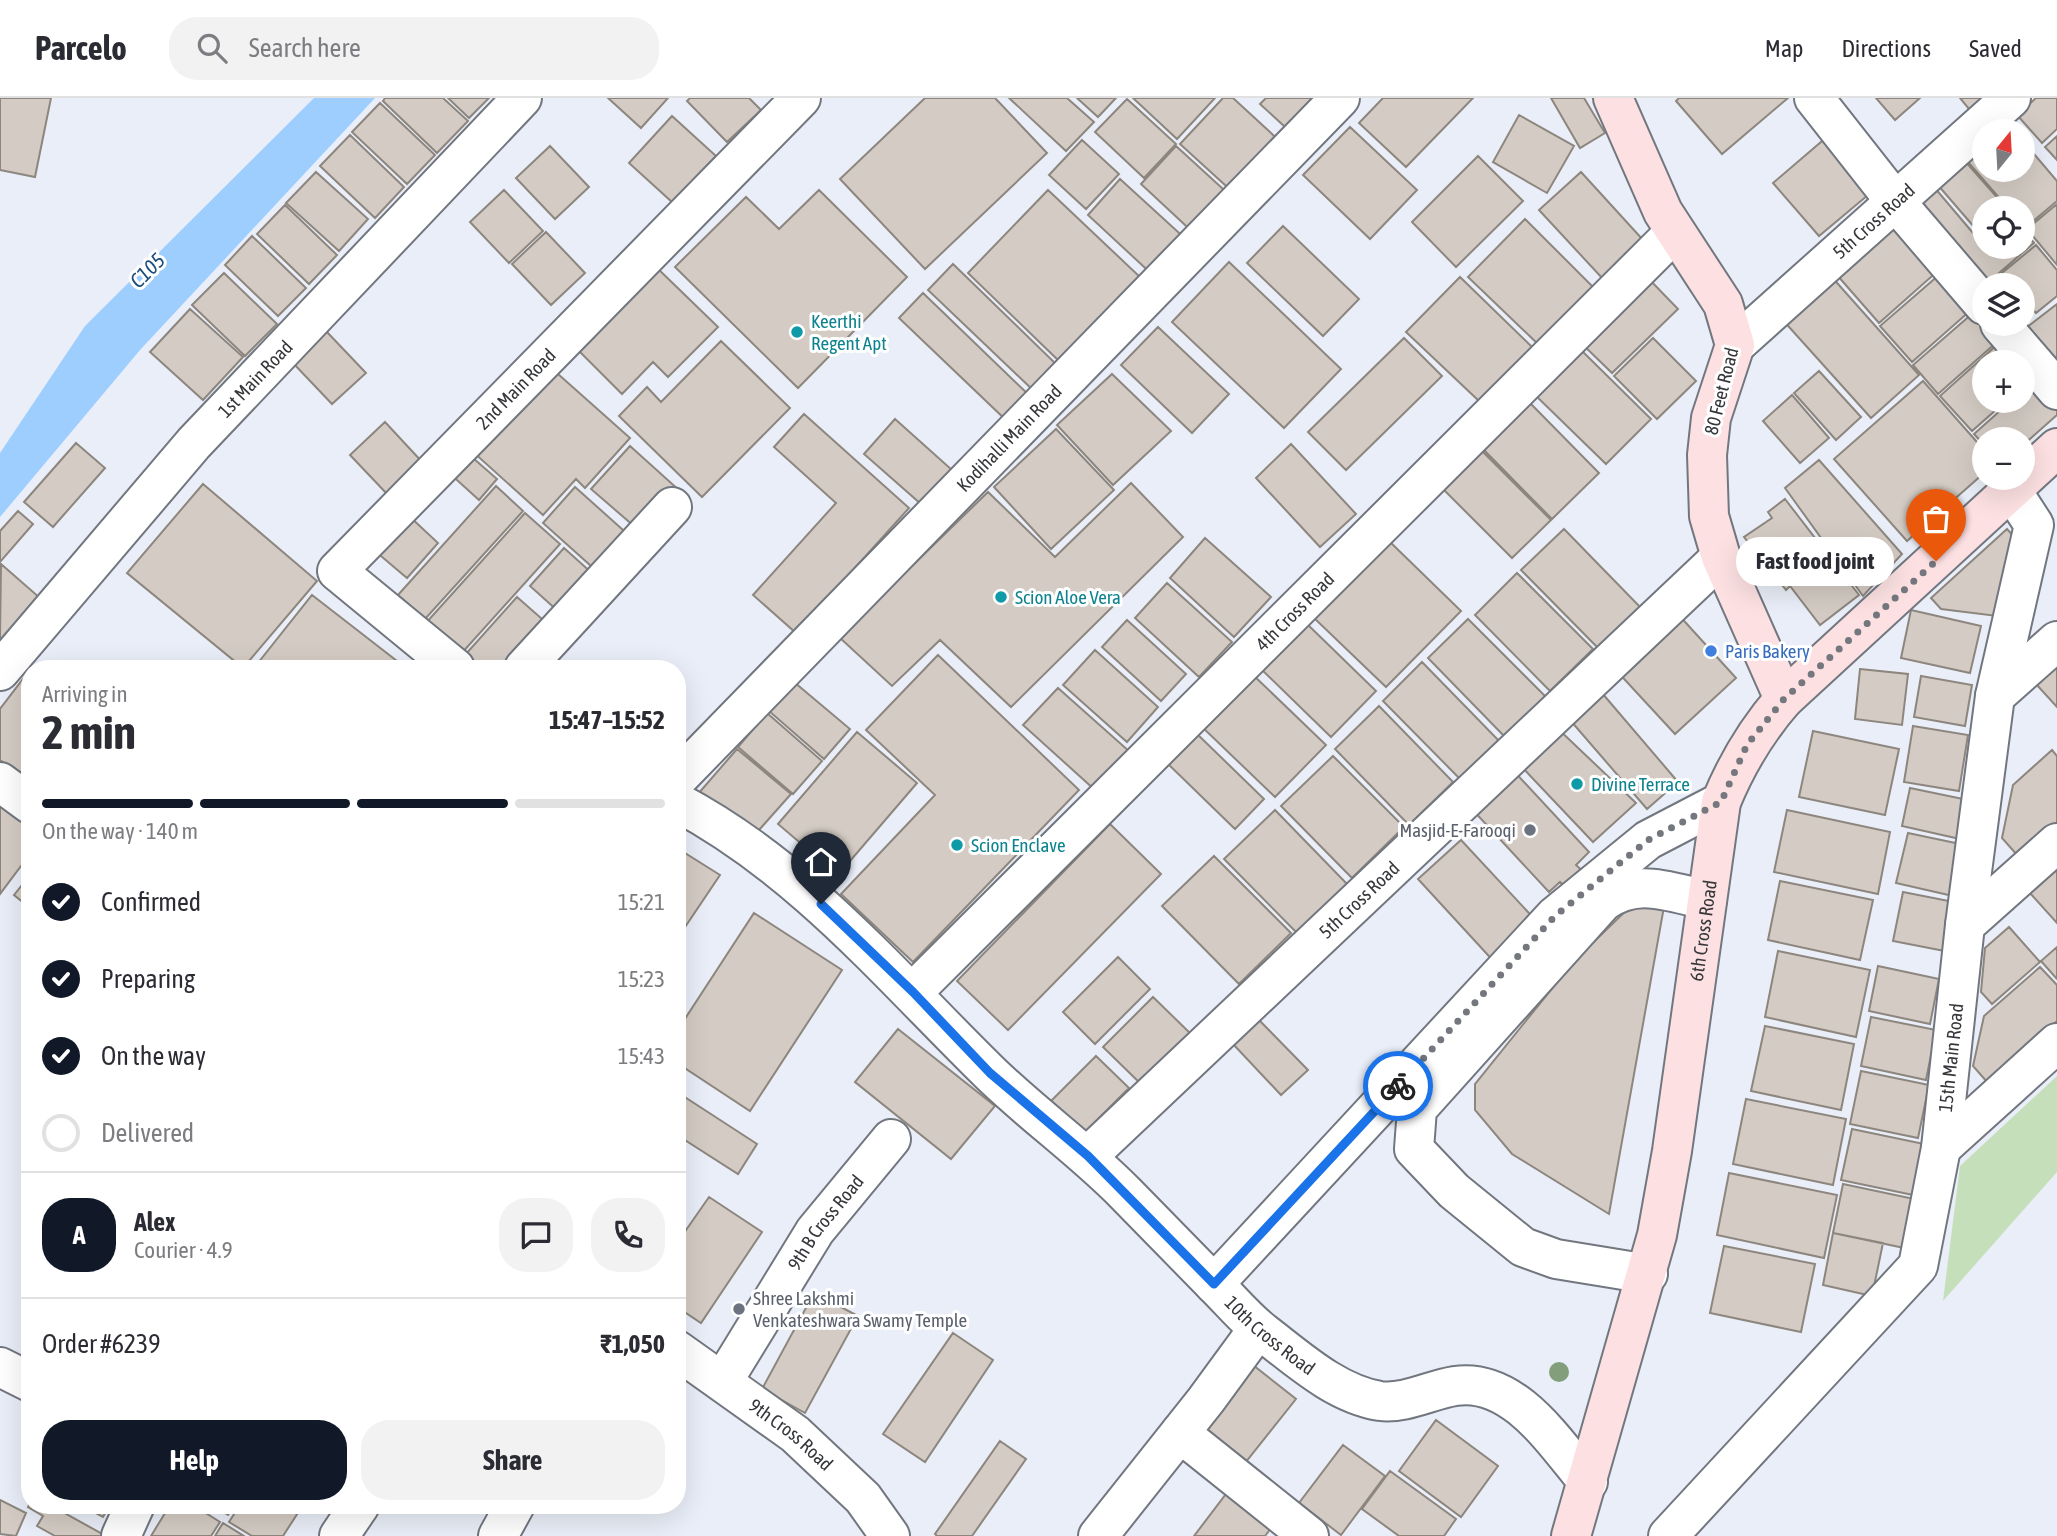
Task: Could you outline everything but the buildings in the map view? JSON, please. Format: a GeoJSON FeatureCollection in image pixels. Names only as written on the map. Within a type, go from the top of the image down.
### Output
{"type":"FeatureCollection","features":[{"type":"Feature","properties":{"kind":"street","name":"1st Main Road"},"geometry":{"type":"LineString","coordinates":[[0,671],[194,443],[522,98]]}},
{"type":"Feature","properties":{"kind":"street","name":"2nd Main Road"},"geometry":{"type":"LineString","coordinates":[[445,660],[337,571],[801,98]]}},
{"type":"Feature","properties":{"kind":"street","name":"Kodihalli Main Road"},"geometry":{"type":"LineString","coordinates":[[686,770],[1340,98]]}},
{"type":"Feature","properties":{"kind":"street","name":"80 Feet Road"},"geometry":{"type":"LineString","coordinates":[[1613,98],[1648,183],[1675,232],[1723,304],[1735,345],[1711,418],[1707,455],[1709,516],[1721,557],[1784,699]]}},
{"type":"Feature","properties":{"kind":"street"},"geometry":{"type":"LineString","coordinates":[[1814,98],[1895,201],[1972,291]]}},
{"type":"Feature","properties":{"kind":"street","name":"5th Cross Road"},"geometry":{"type":"LineString","coordinates":[[1735,345],[2011,98]]}},
{"type":"Feature","properties":{"kind":"street","name":"4th Cross Road"},"geometry":{"type":"LineString","coordinates":[[913,992],[1675,232]]}},
{"type":"Feature","properties":{"kind":"street"},"geometry":{"type":"LineString","coordinates":[[2010,336],[2057,390]]}},
{"type":"Feature","properties":{"kind":"street","name":"6th Cross Road"},"geometry":{"type":"LineString","coordinates":[[1571,1536],[1648,1274],[1665,1192],[1721,802],[1747,745],[1784,699],[2057,449]]}},
{"type":"Feature","properties":{"kind":"street","name":"15th Main Road"},"geometry":{"type":"LineString","coordinates":[[1668,1536],[1918,1266],[1941,1148],[1965,925],[1996,696],[2034,525],[2012,491]]}},
{"type":"Feature","properties":{"kind":"street"},"geometry":{"type":"LineString","coordinates":[[531,660],[672,507]]}},
{"type":"Feature","properties":{"kind":"street","name":"5th Cross Road"},"geometry":{"type":"LineString","coordinates":[[1088,1156],[1721,557]]}},
{"type":"Feature","properties":{"kind":"street"},"geometry":{"type":"LineString","coordinates":[[1996,696],[2057,640]]}},
{"type":"Feature","properties":{"kind":"street"},"geometry":{"type":"LineString","coordinates":[[0,782],[21,797]]}},
{"type":"Feature","properties":{"kind":"street"},"geometry":{"type":"LineString","coordinates":[[1214,1284],[1555,916],[1648,840],[1721,802]]}},
{"type":"Feature","properties":{"kind":"street","name":"10th Cross Road"},"geometry":{"type":"LineString","coordinates":[[686,807],[739,838],[802,886],[913,992],[990,1073],[1088,1156],[1258,1329],[1311,1368],[1364,1397],[1393,1401],[1467,1385],[1489,1389],[1533,1417],[1588,1482]]}},
{"type":"Feature","properties":{"kind":"street"},"geometry":{"type":"LineString","coordinates":[[1965,925],[2057,843]]}},
{"type":"Feature","properties":{"kind":"street"},"geometry":{"type":"LineString","coordinates":[[1648,1274],[1556,1259],[1524,1247],[1454,1191],[1414,1149],[1417,1109],[1603,902],[1618,891],[1634,887],[1707,901]]}},
{"type":"Feature","properties":{"kind":"street"},"geometry":{"type":"LineString","coordinates":[[1941,1148],[2057,1043]]}},
{"type":"Feature","properties":{"kind":"street","name":"9th B Cross Road"},"geometry":{"type":"LineString","coordinates":[[723,1381],[815,1231],[891,1139]]}},
{"type":"Feature","properties":{"kind":"street"},"geometry":{"type":"LineString","coordinates":[[1098,1536],[1258,1329]]}},
{"type":"Feature","properties":{"kind":"street","name":"9th Cross Road"},"geometry":{"type":"LineString","coordinates":[[686,1356],[795,1434],[863,1497],[890,1536]]}},
{"type":"Feature","properties":{"kind":"street"},"geometry":{"type":"LineString","coordinates":[[0,1367],[21,1378]]}},
{"type":"Feature","properties":{"kind":"street"},"geometry":{"type":"LineString","coordinates":[[1180,1433],[1309,1536]]}},
{"type":"Feature","properties":{"kind":"street"},"geometry":{"type":"LineString","coordinates":[[121,1536],[131,1514]]}},
{"type":"Feature","properties":{"kind":"street"},"geometry":{"type":"LineString","coordinates":[[339,1536],[354,1514]]}},
{"type":"Feature","properties":{"kind":"street"},"geometry":{"type":"LineString","coordinates":[[498,1536],[510,1514]]}},
{"type":"Feature","properties":{"kind":"green space"},"geometry":{"type":"Polygon","coordinates":[[[2057,1076],[2057,1172],[1943,1301],[1960,1166],[2057,1076]]]}},
{"type":"Feature","properties":{"kind":"water","name":"C105"},"geometry":{"type":"Polygon","coordinates":[[[314,98],[375,98],[140,350],[0,517],[0,453],[85,326],[314,98]]]}},
{"type":"Feature","properties":{"kind":"way so far"},"geometry":{"type":"LineString","coordinates":[[1398,1086],[1555,916],[1648,840],[1721,802],[1747,745],[1784,699],[1936,561]]}},
{"type":"Feature","properties":{"kind":"place","name":"Keerthi Regent Apt"},"geometry":{"type":"Point","coordinates":[797,332]}},
{"type":"Feature","properties":{"kind":"place","name":"Fast food joint"},"geometry":{"type":"Point","coordinates":[1936,561]}},
{"type":"Feature","properties":{"kind":"place","name":"Scion Aloe Vera"},"geometry":{"type":"Point","coordinates":[1001,597]}},
{"type":"Feature","properties":{"kind":"place","name":"Paris Bakery"},"geometry":{"type":"Point","coordinates":[1711,651]}},
{"type":"Feature","properties":{"kind":"place","name":"Divine Terrace"},"geometry":{"type":"Point","coordinates":[1577,784]}},
{"type":"Feature","properties":{"kind":"place","name":"Masjid-E-Farooqi"},"geometry":{"type":"Point","coordinates":[1530,830]}},
{"type":"Feature","properties":{"kind":"place","name":"Scion Enclave"},"geometry":{"type":"Point","coordinates":[957,845]}},
{"type":"Feature","properties":{"kind":"place","name":"Shree Lakshmi Venkateshwara Swamy Temple"},"geometry":{"type":"Point","coordinates":[739,1309]}},
{"type":"Feature","properties":{"kind":"route"},"geometry":{"type":"LineString","coordinates":[[821,904],[913,992],[990,1073],[1088,1156],[1214,1284],[1398,1086]]}}]}
